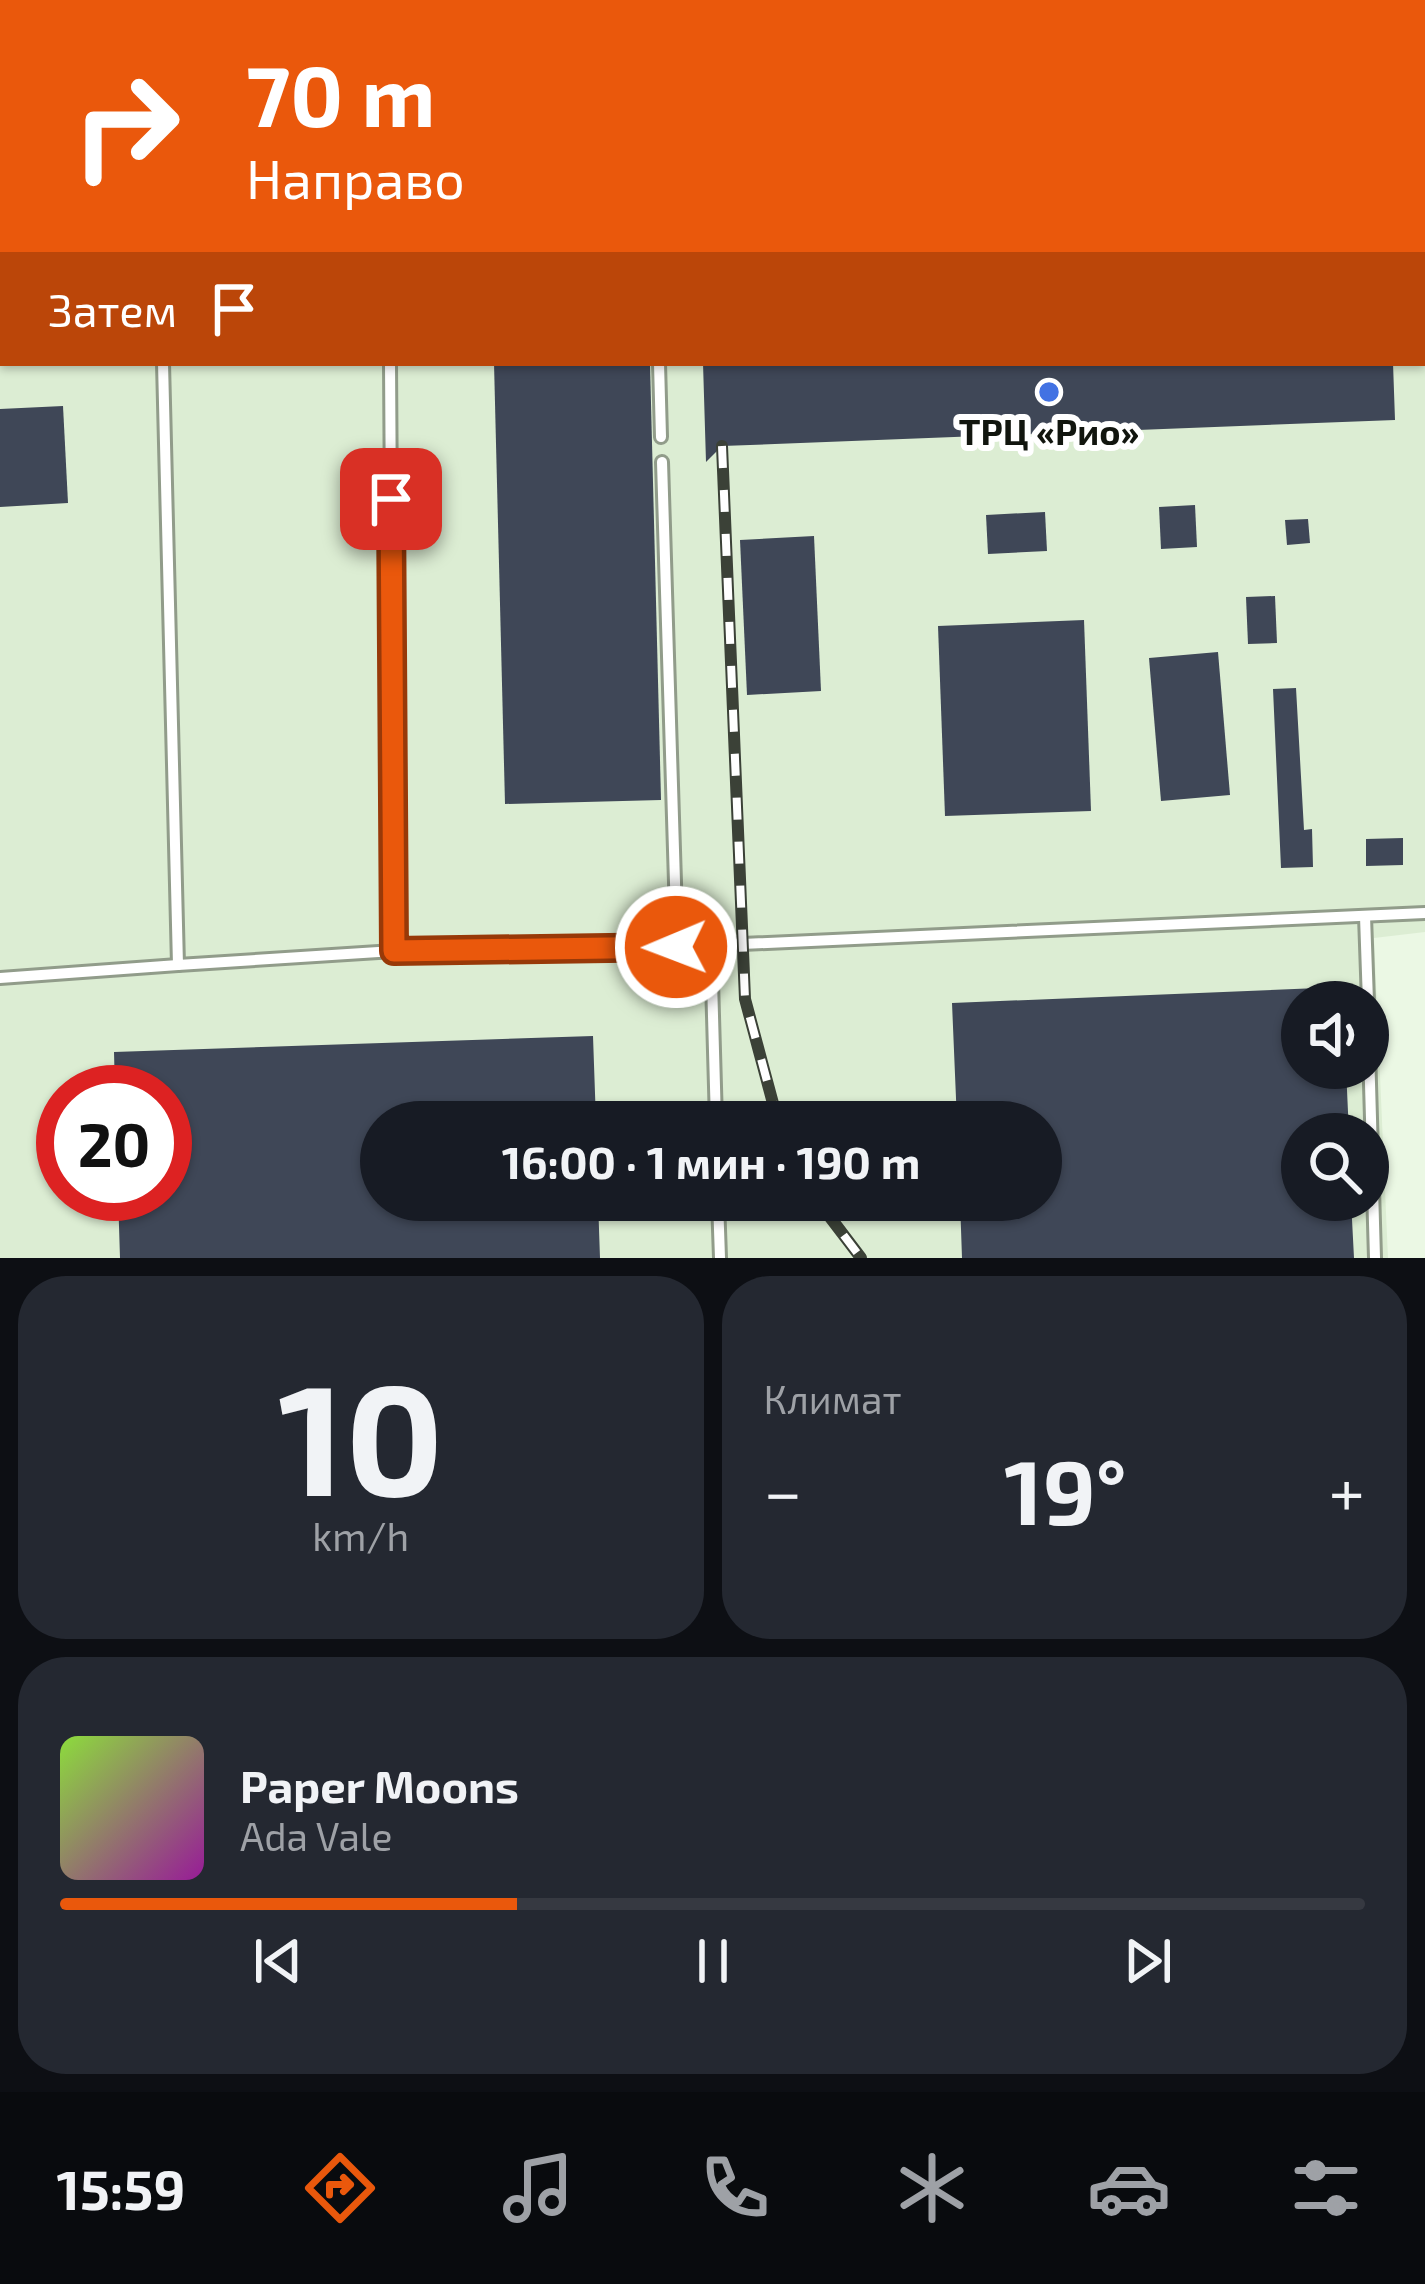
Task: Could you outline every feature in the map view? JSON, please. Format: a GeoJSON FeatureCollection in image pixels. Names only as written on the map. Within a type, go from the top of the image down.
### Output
{"type":"FeatureCollection","features":[{"type":"Feature","properties":{"kind":"lane"},"geometry":{"type":"LineString","coordinates":[[163,366],[178,965]]}},
{"type":"Feature","properties":{"kind":"lane"},"geometry":{"type":"LineString","coordinates":[[390,366],[394,951]]}},
{"type":"Feature","properties":{"kind":"lane"},"geometry":{"type":"LineString","coordinates":[[658,366],[661,437]]}},
{"type":"Feature","properties":{"kind":"lane"},"geometry":{"type":"LineString","coordinates":[[662,462],[676,947]]}},
{"type":"Feature","properties":{"kind":"lane"},"geometry":{"type":"LineString","coordinates":[[0,978],[394,951],[676,947],[1425,913]]}},
{"type":"Feature","properties":{"kind":"lane"},"geometry":{"type":"LineString","coordinates":[[1365,916],[1367,981]]}},
{"type":"Feature","properties":{"kind":"lane"},"geometry":{"type":"LineString","coordinates":[[711,945],[715,1101]]}},
{"type":"Feature","properties":{"kind":"lane"},"geometry":{"type":"LineString","coordinates":[[1370,1089],[1375,1258]]}},
{"type":"Feature","properties":{"kind":"lane"},"geometry":{"type":"LineString","coordinates":[[719,1221],[720,1258]]}},
{"type":"Feature","properties":{"kind":"shaded area"},"geometry":{"type":"Polygon","coordinates":[[[0,366],[1425,366],[1425,932],[1374,938],[1376,981],[1281,981],[1281,1089],[1381,1089],[1382,1113],[1281,1113],[1281,1221],[1386,1221],[1388,1258],[0,1258],[0,366]]]}},
{"type":"Feature","properties":{"kind":"building"},"geometry":{"type":"Polygon","coordinates":[[[494,366],[650,366],[661,800],[505,804],[494,366]]]}},
{"type":"Feature","properties":{"kind":"building","name":"ТРЦ «Рио»"},"geometry":{"type":"Polygon","coordinates":[[[703,366],[1393,366],[1395,420],[722,446],[706,462],[703,366]]]}},
{"type":"Feature","properties":{"kind":"building"},"geometry":{"type":"Polygon","coordinates":[[[63,406],[68,503],[0,507],[0,409],[63,406]]]}},
{"type":"Feature","properties":{"kind":"building"},"geometry":{"type":"Polygon","coordinates":[[[1195,505],[1197,547],[1161,549],[1159,507],[1195,505]]]}},
{"type":"Feature","properties":{"kind":"building"},"geometry":{"type":"Polygon","coordinates":[[[1045,512],[1047,551],[988,554],[986,515],[1045,512]]]}},
{"type":"Feature","properties":{"kind":"building"},"geometry":{"type":"Polygon","coordinates":[[[1308,519],[1310,543],[1287,545],[1285,520],[1308,519]]]}},
{"type":"Feature","properties":{"kind":"building"},"geometry":{"type":"Polygon","coordinates":[[[814,536],[821,691],[747,695],[740,540],[814,536]]]}},
{"type":"Feature","properties":{"kind":"building"},"geometry":{"type":"Polygon","coordinates":[[[1275,596],[1277,643],[1248,644],[1246,597],[1275,596]]]}},
{"type":"Feature","properties":{"kind":"building"},"geometry":{"type":"Polygon","coordinates":[[[1084,620],[1091,811],[945,816],[938,626],[1084,620]]]}},
{"type":"Feature","properties":{"kind":"building"},"geometry":{"type":"Polygon","coordinates":[[[1218,652],[1230,795],[1161,801],[1149,658],[1218,652]]]}},
{"type":"Feature","properties":{"kind":"building"},"geometry":{"type":"Polygon","coordinates":[[[1296,688],[1304,830],[1312,829],[1313,867],[1281,868],[1273,689],[1296,688]]]}},
{"type":"Feature","properties":{"kind":"building"},"geometry":{"type":"Polygon","coordinates":[[[1403,838],[1403,865],[1366,866],[1366,839],[1403,838]]]}},
{"type":"Feature","properties":{"kind":"building"},"geometry":{"type":"Polygon","coordinates":[[[1281,990],[1281,1089],[1347,1089],[1348,1113],[1281,1113],[1281,1221],[1352,1221],[1354,1258],[962,1258],[961,1221],[1062,1221],[1062,1101],[956,1101],[952,1003],[1281,990]]]}},
{"type":"Feature","properties":{"kind":"building"},"geometry":{"type":"Polygon","coordinates":[[[593,1036],[595,1101],[360,1101],[360,1221],[599,1221],[600,1258],[120,1258],[119,1221],[192,1221],[192,1065],[114,1065],[114,1052],[593,1036]]]}},
{"type":"Feature","properties":{"kind":"railway"},"geometry":{"type":"LineString","coordinates":[[722,446],[745,999],[772,1101]]}},
{"type":"Feature","properties":{"kind":"railway"},"geometry":{"type":"LineString","coordinates":[[833,1221],[861,1258]]}},
{"type":"Feature","properties":{"kind":"place","name":"ТРЦ «Рио»"},"geometry":{"type":"Point","coordinates":[1049,392]}},
{"type":"Feature","properties":{"kind":"route"},"geometry":{"type":"LineString","coordinates":[[391,499],[394,951],[676,947]]}}]}
